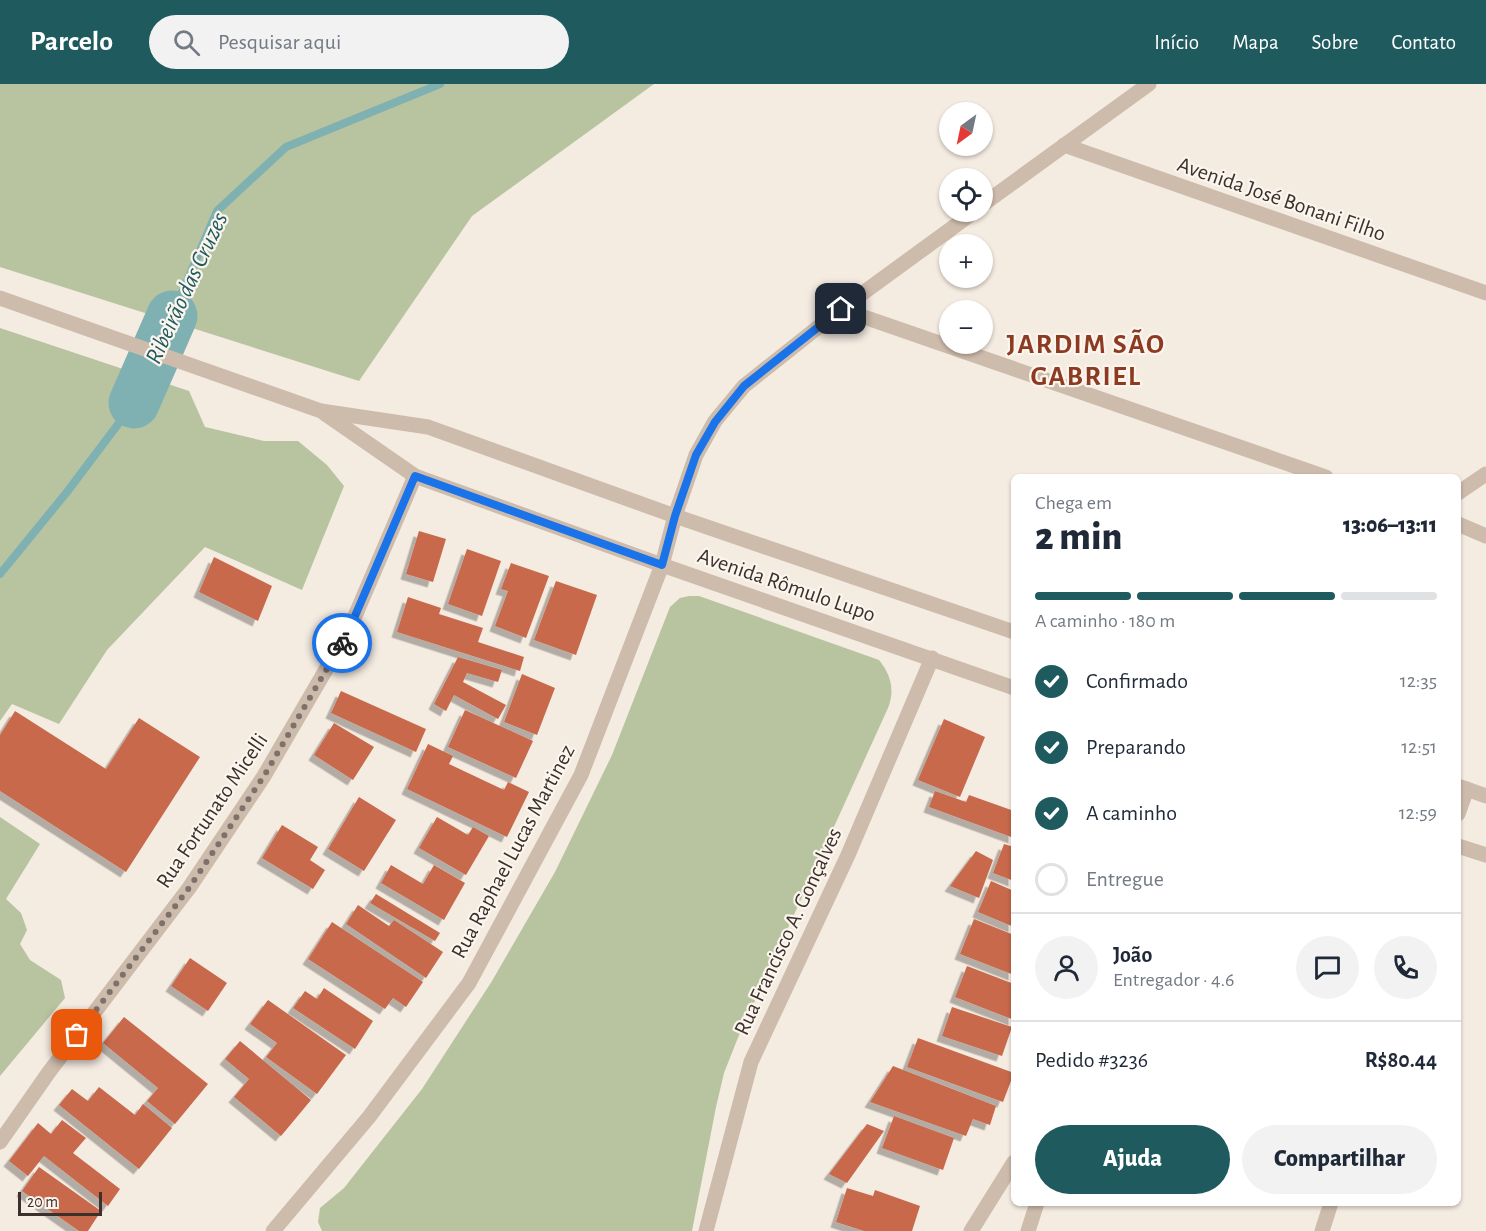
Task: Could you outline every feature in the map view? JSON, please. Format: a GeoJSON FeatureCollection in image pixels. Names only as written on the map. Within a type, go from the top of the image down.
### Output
{"type":"FeatureCollection","features":[{"type":"Feature","properties":{"kind":"street"},"geometry":{"type":"LineString","coordinates":[[993,197],[1149,84]]}},
{"type":"Feature","properties":{"kind":"street","name":"Avenida José Bonani Filho"},"geometry":{"type":"LineString","coordinates":[[1064,145],[1486,293]]}},
{"type":"Feature","properties":{"kind":"street","name":"Rua Raphael Lucas Martinez"},"geometry":{"type":"LineString","coordinates":[[273,1231],[369,1117],[468,983],[581,775],[662,565],[675,516],[696,455],[715,422],[744,386],[841,309],[960,222]]}},
{"type":"Feature","properties":{"kind":"street","name":"Avenida Rômulo Lupo"},"geometry":{"type":"LineString","coordinates":[[0,298],[321,411],[428,427],[675,516],[1011,631]]}},
{"type":"Feature","properties":{"kind":"street"},"geometry":{"type":"LineString","coordinates":[[841,309],[1317,474]]}},
{"type":"Feature","properties":{"kind":"street","name":"Avenida Rômulo Lupo"},"geometry":{"type":"LineString","coordinates":[[321,411],[415,476],[1011,687]]}},
{"type":"Feature","properties":{"kind":"street"},"geometry":{"type":"LineString","coordinates":[[1461,491],[1486,474]]}},
{"type":"Feature","properties":{"kind":"street","name":"Rua Fortunato Micelli"},"geometry":{"type":"LineString","coordinates":[[0,1142],[56,1063],[189,888],[264,776],[349,630],[415,476]]}},
{"type":"Feature","properties":{"kind":"street"},"geometry":{"type":"LineString","coordinates":[[1461,525],[1486,536]]}},
{"type":"Feature","properties":{"kind":"street","name":"Rua Francisco A. Gonçalves"},"geometry":{"type":"LineString","coordinates":[[706,1231],[751,1062],[848,855],[932,658]]}},
{"type":"Feature","properties":{"kind":"street"},"geometry":{"type":"LineString","coordinates":[[1462,788],[1486,796]]}},
{"type":"Feature","properties":{"kind":"street"},"geometry":{"type":"LineString","coordinates":[[1461,847],[1486,855]]}},
{"type":"Feature","properties":{"kind":"street"},"geometry":{"type":"LineString","coordinates":[[971,1231],[1011,1167]]}},
{"type":"Feature","properties":{"kind":"street"},"geometry":{"type":"LineString","coordinates":[[1028,1231],[1036,1206]]}},
{"type":"Feature","properties":{"kind":"street"},"geometry":{"type":"LineString","coordinates":[[1322,1231],[1330,1206]]}},
{"type":"Feature","properties":{"kind":"green space"},"geometry":{"type":"Polygon","coordinates":[[[0,84],[654,84],[472,216],[359,381],[0,267],[0,84]]]}},
{"type":"Feature","properties":{"kind":"green space"},"geometry":{"type":"Polygon","coordinates":[[[0,328],[189,391],[205,427],[264,441],[298,441],[327,465],[344,486],[302,590],[205,547],[107,650],[59,724],[12,704],[0,721],[0,328]]]}},
{"type":"Feature","properties":{"kind":"green space"},"geometry":{"type":"Polygon","coordinates":[[[699,596],[879,660],[891,683],[888,708],[724,1073],[692,1231],[322,1231],[318,1222],[320,1208],[344,1188],[422,1089],[492,981],[555,872],[612,755],[670,607],[680,598],[699,596]]]}},
{"type":"Feature","properties":{"kind":"green space"},"geometry":{"type":"Polygon","coordinates":[[[0,817],[40,844],[6,899],[21,913],[27,930],[20,944],[30,960],[61,980],[65,998],[0,1076],[0,817]]]}},
{"type":"Feature","properties":{"kind":"building"},"geometry":{"type":"Polygon","coordinates":[[[419,531],[446,539],[433,582],[406,574],[419,531]]]}},
{"type":"Feature","properties":{"kind":"building"},"geometry":{"type":"Polygon","coordinates":[[[467,549],[501,561],[482,616],[448,604],[467,549]]]}},
{"type":"Feature","properties":{"kind":"building"},"geometry":{"type":"Polygon","coordinates":[[[214,557],[272,586],[258,621],[199,592],[214,557]]]}},
{"type":"Feature","properties":{"kind":"building"},"geometry":{"type":"Polygon","coordinates":[[[511,563],[549,576],[526,638],[495,626],[508,591],[501,589],[511,563]]]}},
{"type":"Feature","properties":{"kind":"building"},"geometry":{"type":"Polygon","coordinates":[[[556,581],[597,595],[576,655],[534,640],[556,581]]]}},
{"type":"Feature","properties":{"kind":"building"},"geometry":{"type":"Polygon","coordinates":[[[408,597],[441,608],[439,614],[483,628],[478,642],[524,657],[520,671],[397,632],[408,597]]]}},
{"type":"Feature","properties":{"kind":"building"},"geometry":{"type":"Polygon","coordinates":[[[458,657],[502,670],[498,682],[467,673],[463,682],[506,705],[498,719],[454,695],[446,711],[434,704],[458,657]]]}},
{"type":"Feature","properties":{"kind":"building"},"geometry":{"type":"Polygon","coordinates":[[[522,674],[555,688],[537,735],[504,722],[522,674]]]}},
{"type":"Feature","properties":{"kind":"building"},"geometry":{"type":"Polygon","coordinates":[[[341,691],[426,729],[416,752],[331,713],[341,691]]]}},
{"type":"Feature","properties":{"kind":"building"},"geometry":{"type":"Polygon","coordinates":[[[465,710],[533,741],[516,778],[448,747],[465,710]]]}},
{"type":"Feature","properties":{"kind":"building"},"geometry":{"type":"Polygon","coordinates":[[[15,711],[106,769],[139,718],[200,757],[126,872],[0,791],[0,735],[15,711]]]}},
{"type":"Feature","properties":{"kind":"building"},"geometry":{"type":"Polygon","coordinates":[[[944,719],[985,737],[960,797],[918,780],[944,719]]]}},
{"type":"Feature","properties":{"kind":"building"},"geometry":{"type":"Polygon","coordinates":[[[334,723],[374,747],[353,780],[314,755],[334,723]]]}},
{"type":"Feature","properties":{"kind":"building"},"geometry":{"type":"Polygon","coordinates":[[[428,744],[453,756],[449,764],[504,790],[508,782],[529,792],[507,837],[407,789],[428,744]]]}},
{"type":"Feature","properties":{"kind":"building"},"geometry":{"type":"Polygon","coordinates":[[[935,791],[966,802],[969,795],[1011,810],[1011,837],[929,807],[935,791]]]}},
{"type":"Feature","properties":{"kind":"building"},"geometry":{"type":"Polygon","coordinates":[[[359,797],[396,820],[364,871],[328,849],[359,797]]]}},
{"type":"Feature","properties":{"kind":"building"},"geometry":{"type":"Polygon","coordinates":[[[437,817],[468,835],[473,827],[489,836],[466,875],[419,848],[437,817]]]}},
{"type":"Feature","properties":{"kind":"building"},"geometry":{"type":"Polygon","coordinates":[[[282,825],[318,847],[310,860],[325,870],[313,889],[262,858],[282,825]]]}},
{"type":"Feature","properties":{"kind":"building"},"geometry":{"type":"Polygon","coordinates":[[[1004,844],[1011,846],[1011,880],[993,873],[1004,844]]]}},
{"type":"Feature","properties":{"kind":"building"},"geometry":{"type":"Polygon","coordinates":[[[976,851],[993,860],[979,898],[950,886],[976,851]]]}},
{"type":"Feature","properties":{"kind":"building"},"geometry":{"type":"Polygon","coordinates":[[[391,865],[423,884],[434,865],[465,883],[444,920],[381,883],[391,865]]]}},
{"type":"Feature","properties":{"kind":"building"},"geometry":{"type":"Polygon","coordinates":[[[991,881],[1011,890],[1011,926],[978,912],[991,881]]]}},
{"type":"Feature","properties":{"kind":"building"},"geometry":{"type":"Polygon","coordinates":[[[376,894],[440,933],[435,941],[370,903],[376,894]]]}},
{"type":"Feature","properties":{"kind":"building"},"geometry":{"type":"Polygon","coordinates":[[[358,905],[389,926],[394,920],[443,952],[426,978],[346,924],[358,905]]]}},
{"type":"Feature","properties":{"kind":"building"},"geometry":{"type":"Polygon","coordinates":[[[974,919],[1011,934],[1011,974],[960,954],[974,919]]]}},
{"type":"Feature","properties":{"kind":"building"},"geometry":{"type":"Polygon","coordinates":[[[332,922],[423,982],[406,1007],[393,998],[385,1009],[308,959],[332,922]]]}},
{"type":"Feature","properties":{"kind":"building"},"geometry":{"type":"Polygon","coordinates":[[[190,958],[227,983],[208,1011],[171,986],[190,958]]]}},
{"type":"Feature","properties":{"kind":"building"},"geometry":{"type":"Polygon","coordinates":[[[967,966],[1011,983],[1011,1019],[955,997],[967,966]]]}},
{"type":"Feature","properties":{"kind":"building"},"geometry":{"type":"Polygon","coordinates":[[[324,988],[373,1021],[355,1049],[293,1008],[305,991],[317,999],[324,988]]]}},
{"type":"Feature","properties":{"kind":"building"},"geometry":{"type":"Polygon","coordinates":[[[268,1000],[346,1055],[317,1094],[266,1057],[277,1043],[250,1024],[268,1000]]]}},
{"type":"Feature","properties":{"kind":"building"},"geometry":{"type":"Polygon","coordinates":[[[952,1007],[1011,1027],[1002,1056],[942,1036],[952,1007]]]}},
{"type":"Feature","properties":{"kind":"building"},"geometry":{"type":"Polygon","coordinates":[[[124,1017],[208,1084],[175,1124],[147,1101],[158,1088],[103,1043],[124,1017]]]}},
{"type":"Feature","properties":{"kind":"building"},"geometry":{"type":"Polygon","coordinates":[[[918,1038],[1011,1072],[1011,1081],[1003,1102],[907,1067],[918,1038]]]}},
{"type":"Feature","properties":{"kind":"building"},"geometry":{"type":"Polygon","coordinates":[[[240,1041],[311,1100],[281,1136],[234,1097],[249,1079],[225,1059],[240,1041]]]}},
{"type":"Feature","properties":{"kind":"building"},"geometry":{"type":"Polygon","coordinates":[[[893,1066],[996,1106],[990,1125],[973,1119],[966,1136],[870,1102],[893,1066]]]}},
{"type":"Feature","properties":{"kind":"building"},"geometry":{"type":"Polygon","coordinates":[[[99,1087],[135,1115],[143,1104],[172,1128],[139,1169],[59,1105],[72,1089],[88,1101],[99,1087]]]}},
{"type":"Feature","properties":{"kind":"building"},"geometry":{"type":"Polygon","coordinates":[[[894,1116],[954,1138],[943,1170],[882,1148],[894,1116]]]}},
{"type":"Feature","properties":{"kind":"building"},"geometry":{"type":"Polygon","coordinates":[[[62,1120],[86,1138],[73,1153],[120,1189],[108,1206],[44,1156],[28,1176],[9,1161],[38,1123],[51,1134],[62,1120]]]}},
{"type":"Feature","properties":{"kind":"building"},"geometry":{"type":"Polygon","coordinates":[[[867,1124],[884,1131],[847,1183],[829,1174],[867,1124]]]}},
{"type":"Feature","properties":{"kind":"building"},"geometry":{"type":"Polygon","coordinates":[[[39,1167],[101,1211],[88,1231],[79,1231],[22,1191],[39,1167]]]}},
{"type":"Feature","properties":{"kind":"building"},"geometry":{"type":"Polygon","coordinates":[[[847,1188],[873,1196],[875,1190],[920,1206],[912,1231],[864,1231],[836,1222],[847,1188]]]}},
{"type":"Feature","properties":{"kind":"waterway","name":"Ribeirão das Cruzes"},"geometry":{"type":"LineString","coordinates":[[172,316],[217,211],[286,147],[440,84]]}},
{"type":"Feature","properties":{"kind":"waterway","name":"Ribeirão das Cruzes"},"geometry":{"type":"LineString","coordinates":[[134,403],[172,316]]}},
{"type":"Feature","properties":{"kind":"waterway","name":"Ribeirão das Cruzes"},"geometry":{"type":"LineString","coordinates":[[0,574],[67,492],[134,403]]}},
{"type":"Feature","properties":{"kind":"way so far"},"geometry":{"type":"LineString","coordinates":[[77,1035],[189,888],[264,776],[342,643]]}},
{"type":"Feature","properties":{"kind":"district","name":"JARDIM SÃO GABRIEL"},"geometry":{"type":"Point","coordinates":[1086,359]}},
{"type":"Feature","properties":{"kind":"route"},"geometry":{"type":"LineString","coordinates":[[342,643],[415,476],[662,565],[675,516],[696,455],[715,422],[744,386],[841,309]]}}]}
